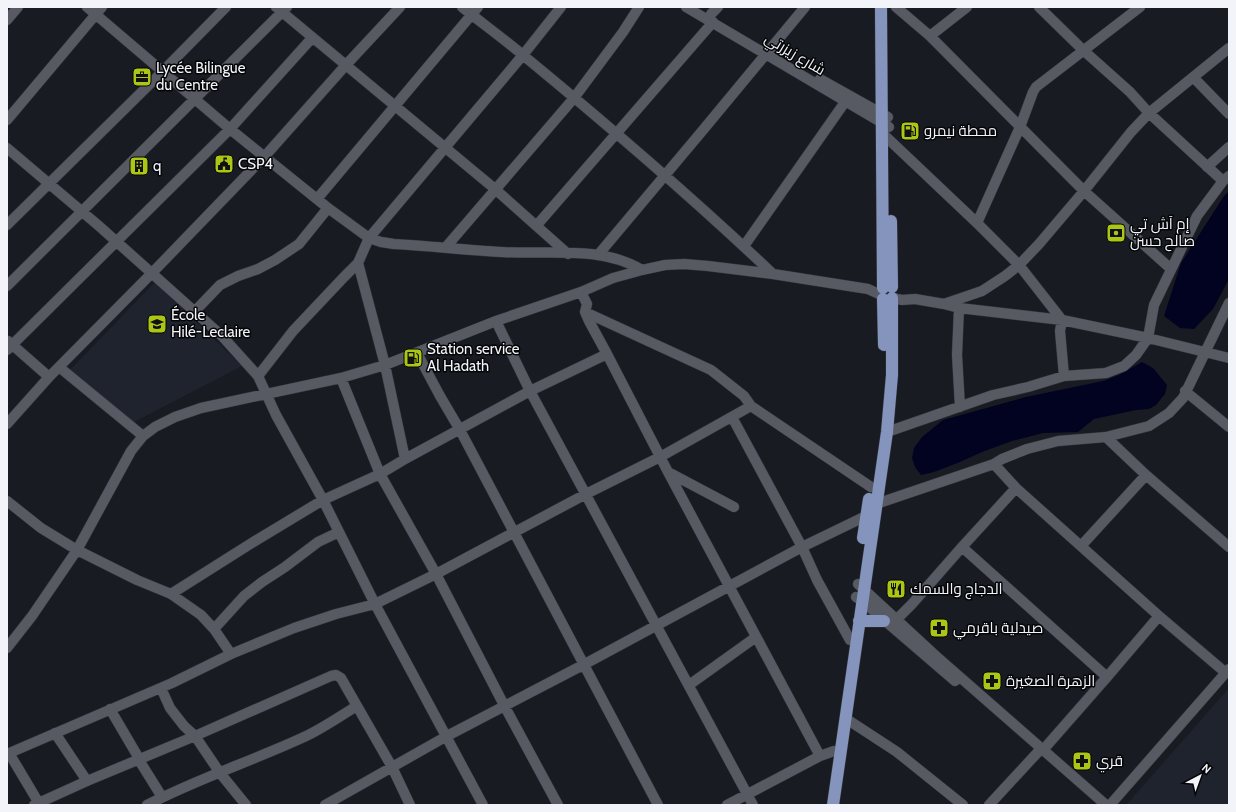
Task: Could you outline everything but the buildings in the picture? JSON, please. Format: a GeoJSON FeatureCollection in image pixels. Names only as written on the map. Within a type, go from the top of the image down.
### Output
{"type":"FeatureCollection","features":[{"type":"Feature","properties":{"kind":"main road"},"geometry":{"type":"LineString","coordinates":[[826,805],[850,640],[876,504],[887,432],[892,375],[888,293],[881,7]]}},
{"type":"Feature","properties":{"kind":"main road"},"geometry":{"type":"LineString","coordinates":[[885,125],[887,7]]}},
{"type":"Feature","properties":{"kind":"main road"},"geometry":{"type":"LineString","coordinates":[[833,805],[859,621],[866,516],[884,386],[888,293]]}},
{"type":"Feature","properties":{"kind":"main road"},"geometry":{"type":"LineString","coordinates":[[859,621],[884,621]]}},
{"type":"Feature","properties":{"kind":"street"},"geometry":{"type":"LineString","coordinates":[[7,20],[18,7]]}},
{"type":"Feature","properties":{"kind":"street"},"geometry":{"type":"LineString","coordinates":[[87,7],[99,11],[230,129],[328,208],[369,238],[394,244],[502,252],[598,255],[616,258],[631,263],[642,270]]}},
{"type":"Feature","properties":{"kind":"street"},"geometry":{"type":"LineString","coordinates":[[7,225],[164,71],[226,7]]}},
{"type":"Feature","properties":{"kind":"street"},"geometry":{"type":"LineString","coordinates":[[7,424],[49,377],[265,156],[400,7]]}},
{"type":"Feature","properties":{"kind":"street"},"geometry":{"type":"LineString","coordinates":[[462,7],[475,11],[523,55],[616,133],[744,246],[773,274]]}},
{"type":"Feature","properties":{"kind":"street"},"geometry":{"type":"LineString","coordinates":[[258,376],[293,331],[338,282],[358,264],[369,238],[523,55],[561,7]]}},
{"type":"Feature","properties":{"kind":"street"},"geometry":{"type":"LineString","coordinates":[[446,247],[494,189],[574,98],[623,32],[639,7]]}},
{"type":"Feature","properties":{"kind":"street","name":"شارع زيزرتي"},"geometry":{"type":"LineString","coordinates":[[686,7],[714,14]]}},
{"type":"Feature","properties":{"kind":"street","name":"شارع زيزرتي"},"geometry":{"type":"LineString","coordinates":[[699,7],[714,14],[767,52],[885,125]]}},
{"type":"Feature","properties":{"kind":"street"},"geometry":{"type":"LineString","coordinates":[[598,255],[804,7]]}},
{"type":"Feature","properties":{"kind":"street"},"geometry":{"type":"LineString","coordinates":[[896,7],[930,36],[1084,191],[1171,269]]}},
{"type":"Feature","properties":{"kind":"street"},"geometry":{"type":"LineString","coordinates":[[930,36],[967,7]]}},
{"type":"Feature","properties":{"kind":"street"},"geometry":{"type":"LineString","coordinates":[[887,432],[993,396],[1064,376],[1106,373],[1124,366],[1136,356],[1148,338],[1154,306],[1197,216],[1226,179],[1207,168],[1149,113],[1130,92],[1083,50],[1039,7]]}},
{"type":"Feature","properties":{"kind":"street"},"geometry":{"type":"LineString","coordinates":[[977,223],[1020,127],[1036,87],[1140,7]]}},
{"type":"Feature","properties":{"kind":"street"},"geometry":{"type":"LineString","coordinates":[[7,286],[196,99],[282,9],[312,38],[537,225],[568,254]]}},
{"type":"Feature","properties":{"kind":"street"},"geometry":{"type":"LineString","coordinates":[[7,120],[99,11]]}},
{"type":"Feature","properties":{"kind":"street"},"geometry":{"type":"LineString","coordinates":[[317,199],[475,11]]}},
{"type":"Feature","properties":{"kind":"street"},"geometry":{"type":"LineString","coordinates":[[537,225],[616,133],[714,14]]}},
{"type":"Feature","properties":{"kind":"street"},"geometry":{"type":"LineString","coordinates":[[49,377],[9,345],[230,129],[312,38]]}},
{"type":"Feature","properties":{"kind":"street"},"geometry":{"type":"LineString","coordinates":[[944,304],[982,291],[1019,265],[1084,191],[1131,132],[1149,113],[1229,48]]}},
{"type":"Feature","properties":{"kind":"street","name":"شارع زيزرتي"},"geometry":{"type":"LineString","coordinates":[[767,52],[885,125]]}},
{"type":"Feature","properties":{"kind":"street"},"geometry":{"type":"LineString","coordinates":[[1193,77],[1229,114]]}},
{"type":"Feature","properties":{"kind":"street"},"geometry":{"type":"LineString","coordinates":[[744,246],[846,102]]}},
{"type":"Feature","properties":{"kind":"street"},"geometry":{"type":"LineString","coordinates":[[885,125],[977,223],[1019,265],[1062,320],[1060,331],[1064,376]]}},
{"type":"Feature","properties":{"kind":"street"},"geometry":{"type":"LineString","coordinates":[[1207,168],[1229,147]]}},
{"type":"Feature","properties":{"kind":"street"},"geometry":{"type":"LineString","coordinates":[[7,148],[117,241],[222,336],[258,376],[276,415],[324,500],[375,604],[483,805]]}},
{"type":"Feature","properties":{"kind":"street"},"geometry":{"type":"LineString","coordinates":[[194,312],[220,286],[238,276],[275,260],[300,244],[328,208]]}},
{"type":"Feature","properties":{"kind":"street"},"geometry":{"type":"LineString","coordinates":[[358,264],[385,365],[405,459]]}},
{"type":"Feature","properties":{"kind":"street"},"geometry":{"type":"LineString","coordinates":[[7,648],[32,616],[77,550],[131,451],[143,436],[155,427],[190,410],[341,378],[385,365],[496,321],[580,292],[612,278],[642,270],[665,265],[684,264],[773,274],[868,290],[874,288],[902,300],[915,299],[959,308],[1062,320],[1148,338],[1229,358]]}},
{"type":"Feature","properties":{"kind":"street"},"geometry":{"type":"LineString","coordinates":[[580,292],[587,304],[585,312],[660,457],[820,756]]}},
{"type":"Feature","properties":{"kind":"street"},"geometry":{"type":"LineString","coordinates":[[876,504],[994,464],[1002,459],[1027,449],[1058,441],[1106,437],[1149,426],[1169,413],[1183,398],[1229,303]]}},
{"type":"Feature","properties":{"kind":"street"},"geometry":{"type":"LineString","coordinates":[[959,308],[957,355],[960,407]]}},
{"type":"Feature","properties":{"kind":"street"},"geometry":{"type":"LineString","coordinates":[[585,312],[711,370],[744,396],[751,406],[871,487]]}},
{"type":"Feature","properties":{"kind":"street"},"geometry":{"type":"LineString","coordinates":[[496,321],[530,392],[753,805]]}},
{"type":"Feature","properties":{"kind":"street"},"geometry":{"type":"LineString","coordinates":[[417,353],[460,430],[658,805]]}},
{"type":"Feature","properties":{"kind":"street"},"geometry":{"type":"LineString","coordinates":[[171,594],[324,500],[380,474],[530,392],[607,354]]}},
{"type":"Feature","properties":{"kind":"street"},"geometry":{"type":"LineString","coordinates":[[59,367],[143,436]]}},
{"type":"Feature","properties":{"kind":"street"},"geometry":{"type":"LineString","coordinates":[[341,378],[380,474],[436,574],[558,805]]}},
{"type":"Feature","properties":{"kind":"street"},"geometry":{"type":"LineString","coordinates":[[1185,392],[1229,427]]}},
{"type":"Feature","properties":{"kind":"street"},"geometry":{"type":"LineString","coordinates":[[410,805],[392,767],[341,678],[336,676],[331,676],[195,736],[87,781],[38,804],[8,754],[161,688],[230,654],[294,628],[336,614],[375,604],[436,574],[586,494],[660,457],[751,406]]}},
{"type":"Feature","properties":{"kind":"street"},"geometry":{"type":"LineString","coordinates":[[732,418],[802,547],[817,580],[850,640]]}},
{"type":"Feature","properties":{"kind":"street"},"geometry":{"type":"LineString","coordinates":[[1106,437],[1146,475],[1229,547]]}},
{"type":"Feature","properties":{"kind":"street"},"geometry":{"type":"LineString","coordinates":[[994,464],[1016,488],[1159,616],[1228,671],[1110,805]]}},
{"type":"Feature","properties":{"kind":"street"},"geometry":{"type":"LineString","coordinates":[[668,472],[734,506]]}},
{"type":"Feature","properties":{"kind":"street"},"geometry":{"type":"LineString","coordinates":[[1081,546],[1146,475]]}},
{"type":"Feature","properties":{"kind":"street"},"geometry":{"type":"LineString","coordinates":[[896,619],[912,604],[1016,488]]}},
{"type":"Feature","properties":{"kind":"street"},"geometry":{"type":"LineString","coordinates":[[7,501],[41,528],[77,550],[137,580],[171,594],[201,615],[214,629],[230,654]]}},
{"type":"Feature","properties":{"kind":"street"},"geometry":{"type":"LineString","coordinates":[[325,805],[447,736],[583,665],[802,547],[866,516]]}},
{"type":"Feature","properties":{"kind":"street"},"geometry":{"type":"LineString","coordinates":[[214,629],[244,596],[262,582],[318,542],[339,532]]}},
{"type":"Feature","properties":{"kind":"street"},"geometry":{"type":"LineString","coordinates":[[962,547],[1107,677]]}},
{"type":"Feature","properties":{"kind":"street"},"geometry":{"type":"LineString","coordinates":[[860,593],[896,619],[1040,751],[1096,805]]}},
{"type":"Feature","properties":{"kind":"street"},"geometry":{"type":"LineString","coordinates":[[860,593],[884,621],[1106,805]]}},
{"type":"Feature","properties":{"kind":"street"},"geometry":{"type":"LineString","coordinates":[[989,805],[1107,677],[1159,616]]}},
{"type":"Feature","properties":{"kind":"street"},"geometry":{"type":"LineString","coordinates":[[689,685],[756,637]]}},
{"type":"Feature","properties":{"kind":"street"},"geometry":{"type":"LineString","coordinates":[[161,688],[170,708],[184,726],[195,736],[220,772],[246,805]]}},
{"type":"Feature","properties":{"kind":"street"},"geometry":{"type":"LineString","coordinates":[[147,805],[176,790],[306,736],[357,706]]}},
{"type":"Feature","properties":{"kind":"street"},"geometry":{"type":"LineString","coordinates":[[110,710],[162,797]]}},
{"type":"Feature","properties":{"kind":"street"},"geometry":{"type":"LineString","coordinates":[[845,718],[897,752],[963,805]]}},
{"type":"Feature","properties":{"kind":"street"},"geometry":{"type":"LineString","coordinates":[[55,733],[87,781]]}},
{"type":"Feature","properties":{"kind":"street"},"geometry":{"type":"LineString","coordinates":[[727,805],[820,756],[834,751]]}},
{"type":"Feature","properties":{"kind":"shaded area","name":"École Hilé-Leclaire"},"geometry":{"type":"Polygon","coordinates":[[[155,282],[242,366],[132,423],[70,370],[155,282]]]}},
{"type":"Feature","properties":{"kind":"shaded area"},"geometry":{"type":"Polygon","coordinates":[[[1229,688],[1229,805],[1128,805],[1127,804],[1229,688]]]}},
{"type":"Feature","properties":{"kind":"water"},"geometry":{"type":"Polygon","coordinates":[[[1229,191],[1229,279],[1213,309],[1194,329],[1180,328],[1164,316],[1181,263],[1224,196],[1229,191]]]}},
{"type":"Feature","properties":{"kind":"water"},"geometry":{"type":"Polygon","coordinates":[[[1142,362],[1153,368],[1167,385],[1165,394],[1156,405],[1149,409],[1136,410],[1094,419],[1078,432],[1043,433],[1012,441],[934,472],[921,475],[915,467],[912,458],[914,448],[922,437],[943,420],[1026,397],[1103,381],[1119,375],[1142,362]]]}},
{"type":"Feature","properties":{"kind":"place","name":"Lycée Bilingue du Centre"},"geometry":{"type":"Point","coordinates":[142,77]}},
{"type":"Feature","properties":{"kind":"place","name":"محطة نيمرو"},"geometry":{"type":"Point","coordinates":[910,131]}},
{"type":"Feature","properties":{"kind":"place","name":"CSP4"},"geometry":{"type":"Point","coordinates":[224,164]}},
{"type":"Feature","properties":{"kind":"place","name":"q"},"geometry":{"type":"Point","coordinates":[139,166]}},
{"type":"Feature","properties":{"kind":"place","name":"إم آش تي صالح حسن"},"geometry":{"type":"Point","coordinates":[1116,233]}},
{"type":"Feature","properties":{"kind":"place","name":"École Hilé-Leclaire"},"geometry":{"type":"Point","coordinates":[157,324]}},
{"type":"Feature","properties":{"kind":"place","name":"Station service Al Hadath"},"geometry":{"type":"Point","coordinates":[413,358]}},
{"type":"Feature","properties":{"kind":"place","name":"الدجاج والسمك"},"geometry":{"type":"Point","coordinates":[896,589]}},
{"type":"Feature","properties":{"kind":"place","name":"صيدلية باقرمي"},"geometry":{"type":"Point","coordinates":[939,628]}},
{"type":"Feature","properties":{"kind":"place","name":"الزهرة الصغيرة"},"geometry":{"type":"Point","coordinates":[992,681]}},
{"type":"Feature","properties":{"kind":"place","name":"قري"},"geometry":{"type":"Point","coordinates":[1082,761]}}]}
